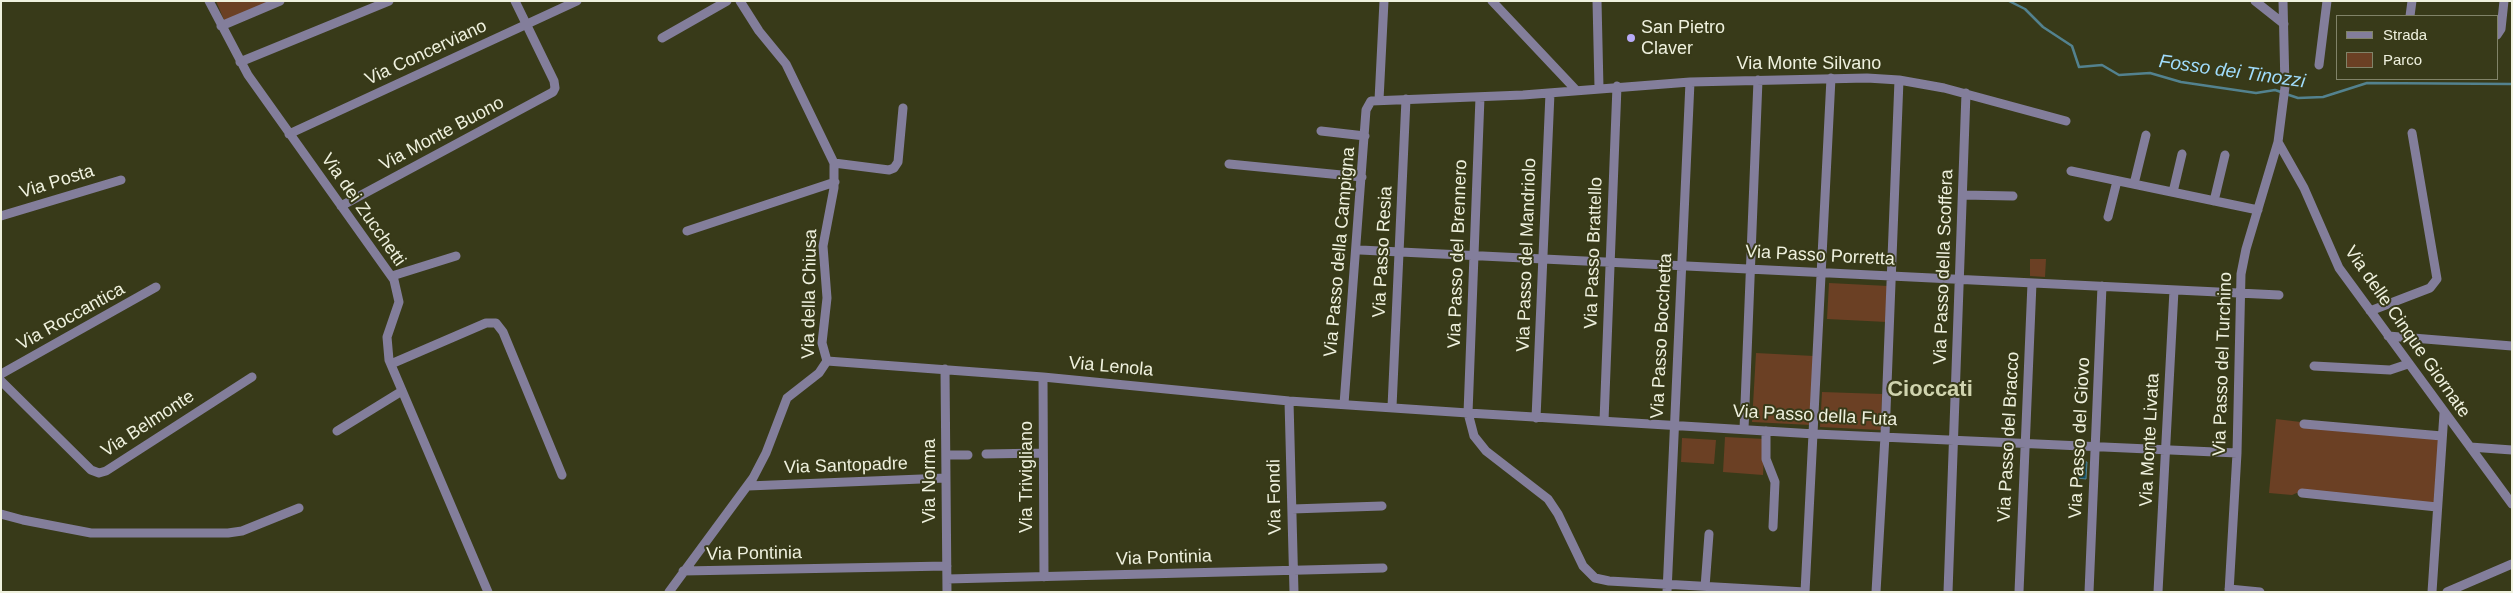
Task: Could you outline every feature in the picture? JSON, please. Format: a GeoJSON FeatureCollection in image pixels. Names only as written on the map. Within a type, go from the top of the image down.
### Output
{"type":"FeatureCollection","features":[{"type":"Feature","properties":{"kind":"street","name":"Via dei Zucchetti"},"geometry":{"type":"LineString","coordinates":[[209,1],[240,62],[289,134],[392,276],[399,300],[387,340],[391,364],[488,592]]}},
{"type":"Feature","properties":{"kind":"street"},"geometry":{"type":"LineString","coordinates":[[221,26],[280,1]]}},
{"type":"Feature","properties":{"kind":"street"},"geometry":{"type":"LineString","coordinates":[[240,62],[389,1]]}},
{"type":"Feature","properties":{"kind":"street"},"geometry":{"type":"LineString","coordinates":[[515,1],[526,24]]}},
{"type":"Feature","properties":{"kind":"street","name":"Via Concerviano"},"geometry":{"type":"LineString","coordinates":[[289,134],[577,1]]}},
{"type":"Feature","properties":{"kind":"street"},"geometry":{"type":"LineString","coordinates":[[662,38],[727,1]]}},
{"type":"Feature","properties":{"kind":"street","name":"Via della Chiusa"},"geometry":{"type":"LineString","coordinates":[[669,592],[748,486],[766,453],[786,401],[793,392],[822,370],[827,362],[822,340],[828,298],[823,242],[835,182],[834,163],[786,64],[755,26],[740,1]]}},
{"type":"Feature","properties":{"kind":"street"},"geometry":{"type":"LineString","coordinates":[[1379,100],[1384,1]]}},
{"type":"Feature","properties":{"kind":"street"},"geometry":{"type":"LineString","coordinates":[[1492,1],[1576,90]]}},
{"type":"Feature","properties":{"kind":"street"},"geometry":{"type":"LineString","coordinates":[[1597,1],[1599,88]]}},
{"type":"Feature","properties":{"kind":"street"},"geometry":{"type":"LineString","coordinates":[[2255,1],[2284,24]]}},
{"type":"Feature","properties":{"kind":"street","name":"Via Passo del Turchino"},"geometry":{"type":"LineString","coordinates":[[2229,591],[2237,453],[2241,293],[2244,257],[2278,142],[2284,104],[2283,1]]}},
{"type":"Feature","properties":{"kind":"street"},"geometry":{"type":"LineString","coordinates":[[2319,65],[2327,1]]}},
{"type":"Feature","properties":{"kind":"street"},"geometry":{"type":"LineString","coordinates":[[2410,15],[2412,1]]}},
{"type":"Feature","properties":{"kind":"street"},"geometry":{"type":"LineString","coordinates":[[2498,34],[2501,29],[2504,1]]}},
{"type":"Feature","properties":{"kind":"street","name":"Via Monte Buono"},"geometry":{"type":"LineString","coordinates":[[341,206],[549,95],[555,88],[554,81],[526,24]]}},
{"type":"Feature","properties":{"kind":"street"},"geometry":{"type":"LineString","coordinates":[[1805,592],[1815,434],[1831,78]]}},
{"type":"Feature","properties":{"kind":"street","name":"Via Monte Silvano"},"geometry":{"type":"LineString","coordinates":[[1369,102],[1379,100],[1550,93],[1617,86],[1690,82],[1831,78],[1898,80],[1966,93],[2066,120]]}},
{"type":"Feature","properties":{"kind":"street"},"geometry":{"type":"LineString","coordinates":[[1744,429],[1758,80]]}},
{"type":"Feature","properties":{"kind":"street"},"geometry":{"type":"LineString","coordinates":[[1876,592],[1892,276],[1898,80]]}},
{"type":"Feature","properties":{"kind":"street","name":"Via Passo Bocchetta"},"geometry":{"type":"LineString","coordinates":[[1667,588],[1690,82]]}},
{"type":"Feature","properties":{"kind":"street","name":"Via Passo Brattello"},"geometry":{"type":"LineString","coordinates":[[1604,421],[1617,86]]}},
{"type":"Feature","properties":{"kind":"street","name":"Via Passo del Mandriolo"},"geometry":{"type":"LineString","coordinates":[[1536,418],[1550,93]]}},
{"type":"Feature","properties":{"kind":"street","name":"Via Passo della Scoffera"},"geometry":{"type":"LineString","coordinates":[[1948,592],[1966,93]]}},
{"type":"Feature","properties":{"kind":"street","name":"Via Passo del Brennero"},"geometry":{"type":"LineString","coordinates":[[1480,97],[1468,413],[1472,433],[1482,447],[1538,490],[1550,502],[1583,566],[1590,574],[1605,580],[1667,588],[1705,587],[1805,592]]}},
{"type":"Feature","properties":{"kind":"street","name":"Via Passo Resia"},"geometry":{"type":"LineString","coordinates":[[1392,407],[1406,99]]}},
{"type":"Feature","properties":{"kind":"street","name":"Via Passo della Campigna"},"geometry":{"type":"LineString","coordinates":[[1344,404],[1366,108],[1369,102]]}},
{"type":"Feature","properties":{"kind":"street"},"geometry":{"type":"LineString","coordinates":[[834,163],[889,170],[894,168],[898,162],[902,108]]}},
{"type":"Feature","properties":{"kind":"street"},"geometry":{"type":"LineString","coordinates":[[1321,131],[1365,136]]}},
{"type":"Feature","properties":{"kind":"street"},"geometry":{"type":"LineString","coordinates":[[2370,311],[2430,288],[2438,279],[2412,133]]}},
{"type":"Feature","properties":{"kind":"street"},"geometry":{"type":"LineString","coordinates":[[2134,184],[2146,134]]}},
{"type":"Feature","properties":{"kind":"street","name":"Via delle Cinque Giornate"},"geometry":{"type":"LineString","coordinates":[[2278,142],[2308,196],[2334,259],[2408,364],[2512,504]]}},
{"type":"Feature","properties":{"kind":"street"},"geometry":{"type":"LineString","coordinates":[[2173,192],[2182,154]]}},
{"type":"Feature","properties":{"kind":"street"},"geometry":{"type":"LineString","coordinates":[[2214,201],[2225,155]]}},
{"type":"Feature","properties":{"kind":"street"},"geometry":{"type":"LineString","coordinates":[[1229,164],[1362,177]]}},
{"type":"Feature","properties":{"kind":"street"},"geometry":{"type":"LineString","coordinates":[[2071,171],[2258,210]]}},
{"type":"Feature","properties":{"kind":"street","name":"Via Posta"},"geometry":{"type":"LineString","coordinates":[[1,216],[121,180]]}},
{"type":"Feature","properties":{"kind":"street"},"geometry":{"type":"LineString","coordinates":[[2108,217],[2117,181]]}},
{"type":"Feature","properties":{"kind":"street"},"geometry":{"type":"LineString","coordinates":[[687,230],[835,182]]}},
{"type":"Feature","properties":{"kind":"street"},"geometry":{"type":"LineString","coordinates":[[1963,195],[2013,196]]}},
{"type":"Feature","properties":{"kind":"street","name":"Via Passo Porretta"},"geometry":{"type":"LineString","coordinates":[[1360,250],[2279,295]]}},
{"type":"Feature","properties":{"kind":"street"},"geometry":{"type":"LineString","coordinates":[[392,276],[456,256]]}},
{"type":"Feature","properties":{"kind":"street","name":"Via Passo del Bracco"},"geometry":{"type":"LineString","coordinates":[[2019,592],[2032,283]]}},
{"type":"Feature","properties":{"kind":"street","name":"Via Passo del Giovo"},"geometry":{"type":"LineString","coordinates":[[2089,592],[2102,286]]}},
{"type":"Feature","properties":{"kind":"street","name":"Via Roccantica"},"geometry":{"type":"LineString","coordinates":[[1,374],[156,287]]}},
{"type":"Feature","properties":{"kind":"street","name":"Via Monte Livata"},"geometry":{"type":"LineString","coordinates":[[2158,592],[2174,290]]}},
{"type":"Feature","properties":{"kind":"street"},"geometry":{"type":"LineString","coordinates":[[391,364],[486,323],[496,323],[503,332],[562,475]]}},
{"type":"Feature","properties":{"kind":"street"},"geometry":{"type":"LineString","coordinates":[[2388,336],[2512,346]]}},
{"type":"Feature","properties":{"kind":"street","name":"Via Lenola"},"geometry":{"type":"LineString","coordinates":[[827,362],[945,369],[1289,400],[1392,407]]}},
{"type":"Feature","properties":{"kind":"street"},"geometry":{"type":"LineString","coordinates":[[2314,366],[2390,370],[2408,364]]}},
{"type":"Feature","properties":{"kind":"street","name":"Via Norma"},"geometry":{"type":"LineString","coordinates":[[945,369],[947,592]]}},
{"type":"Feature","properties":{"kind":"street","name":"Via Belmonte"},"geometry":{"type":"LineString","coordinates":[[1,381],[91,470],[99,473],[106,471],[252,377]]}},
{"type":"Feature","properties":{"kind":"street","name":"Via Trivigliano"},"geometry":{"type":"LineString","coordinates":[[1043,377],[1044,577]]}},
{"type":"Feature","properties":{"kind":"street"},"geometry":{"type":"LineString","coordinates":[[337,431],[402,391]]}},
{"type":"Feature","properties":{"kind":"street","name":"Via Fondi"},"geometry":{"type":"LineString","coordinates":[[1289,400],[1294,592]]}},
{"type":"Feature","properties":{"kind":"street","name":"Via Passo della Futa"},"geometry":{"type":"LineString","coordinates":[[1392,407],[1536,418],[1815,434],[2237,453]]}},
{"type":"Feature","properties":{"kind":"street"},"geometry":{"type":"LineString","coordinates":[[2432,592],[2444,413]]}},
{"type":"Feature","properties":{"kind":"street"},"geometry":{"type":"LineString","coordinates":[[2304,424],[2442,436]]}},
{"type":"Feature","properties":{"kind":"street"},"geometry":{"type":"LineString","coordinates":[[1766,431],[1766,459],[1775,482],[1773,527]]}},
{"type":"Feature","properties":{"kind":"street"},"geometry":{"type":"LineString","coordinates":[[2470,447],[2512,450]]}},
{"type":"Feature","properties":{"kind":"street"},"geometry":{"type":"LineString","coordinates":[[986,454],[1043,453]]}},
{"type":"Feature","properties":{"kind":"street"},"geometry":{"type":"LineString","coordinates":[[946,455],[968,455]]}},
{"type":"Feature","properties":{"kind":"street","name":"Via Santopadre"},"geometry":{"type":"LineString","coordinates":[[748,486],[946,478]]}},
{"type":"Feature","properties":{"kind":"street"},"geometry":{"type":"LineString","coordinates":[[2302,493],[2437,507]]}},
{"type":"Feature","properties":{"kind":"street"},"geometry":{"type":"LineString","coordinates":[[1292,509],[1382,506]]}},
{"type":"Feature","properties":{"kind":"street"},"geometry":{"type":"LineString","coordinates":[[1,514],[26,521],[91,533],[228,533],[242,531],[299,508]]}},
{"type":"Feature","properties":{"kind":"street"},"geometry":{"type":"LineString","coordinates":[[1705,587],[1708,534]]}},
{"type":"Feature","properties":{"kind":"street"},"geometry":{"type":"LineString","coordinates":[[2447,592],[2512,564]]}},
{"type":"Feature","properties":{"kind":"street","name":"Via Pontinia"},"geometry":{"type":"LineString","coordinates":[[683,571],[946,566]]}},
{"type":"Feature","properties":{"kind":"street","name":"Via Pontinia"},"geometry":{"type":"LineString","coordinates":[[947,579],[1383,568]]}},
{"type":"Feature","properties":{"kind":"street"},"geometry":{"type":"LineString","coordinates":[[2229,591],[2260,592]]}},
{"type":"Feature","properties":{"kind":"green space"},"geometry":{"type":"Polygon","coordinates":[[[216,1],[274,1],[225,22],[216,1]]]}},
{"type":"Feature","properties":{"kind":"green space"},"geometry":{"type":"Polygon","coordinates":[[[2030,259],[2046,259],[2045,277],[2030,276],[2030,259]]]}},
{"type":"Feature","properties":{"kind":"green space"},"geometry":{"type":"Polygon","coordinates":[[[1829,283],[1888,286],[1887,322],[1827,319],[1829,283]]]}},
{"type":"Feature","properties":{"kind":"green space"},"geometry":{"type":"Polygon","coordinates":[[[1756,353],[1814,356],[1811,425],[1752,422],[1756,353]]]}},
{"type":"Feature","properties":{"kind":"green space"},"geometry":{"type":"Polygon","coordinates":[[[1822,392],[1882,394],[1881,430],[1820,427],[1822,392]]]}},
{"type":"Feature","properties":{"kind":"green space"},"geometry":{"type":"Polygon","coordinates":[[[2276,419],[2440,439],[2436,503],[2299,492],[2292,495],[2269,493],[2276,419]]]}},
{"type":"Feature","properties":{"kind":"green space"},"geometry":{"type":"Polygon","coordinates":[[[1725,437],[1765,439],[1763,475],[1723,472],[1725,437]]]}},
{"type":"Feature","properties":{"kind":"green space"},"geometry":{"type":"Polygon","coordinates":[[[1682,438],[1716,440],[1714,464],[1681,462],[1682,438]]]}},
{"type":"Feature","properties":{"kind":"water"},"geometry":{"type":"Polygon","coordinates":[[[2077,461],[2087,462],[2086,479],[2076,478],[2077,461]]]}},
{"type":"Feature","properties":{"kind":"waterway","name":"Fosso dei Tinozzi"},"geometry":{"type":"LineString","coordinates":[[2009,1],[2025,9],[2043,27],[2072,46],[2079,67],[2102,65],[2119,75],[2150,73],[2181,82],[2256,93],[2275,90],[2281,92]]}},
{"type":"Feature","properties":{"kind":"waterway","name":"Fosso dei Tinozzi"},"geometry":{"type":"LineString","coordinates":[[2286,94],[2298,98],[2323,97],[2367,83],[2512,84]]}},
{"type":"Feature","properties":{"kind":"place","name":"San Pietro Claver"},"geometry":{"type":"Point","coordinates":[1631,38]}},
{"type":"Feature","properties":{"kind":"district","name":"Cioccati"},"geometry":{"type":"Point","coordinates":[1930,390]}}]}
